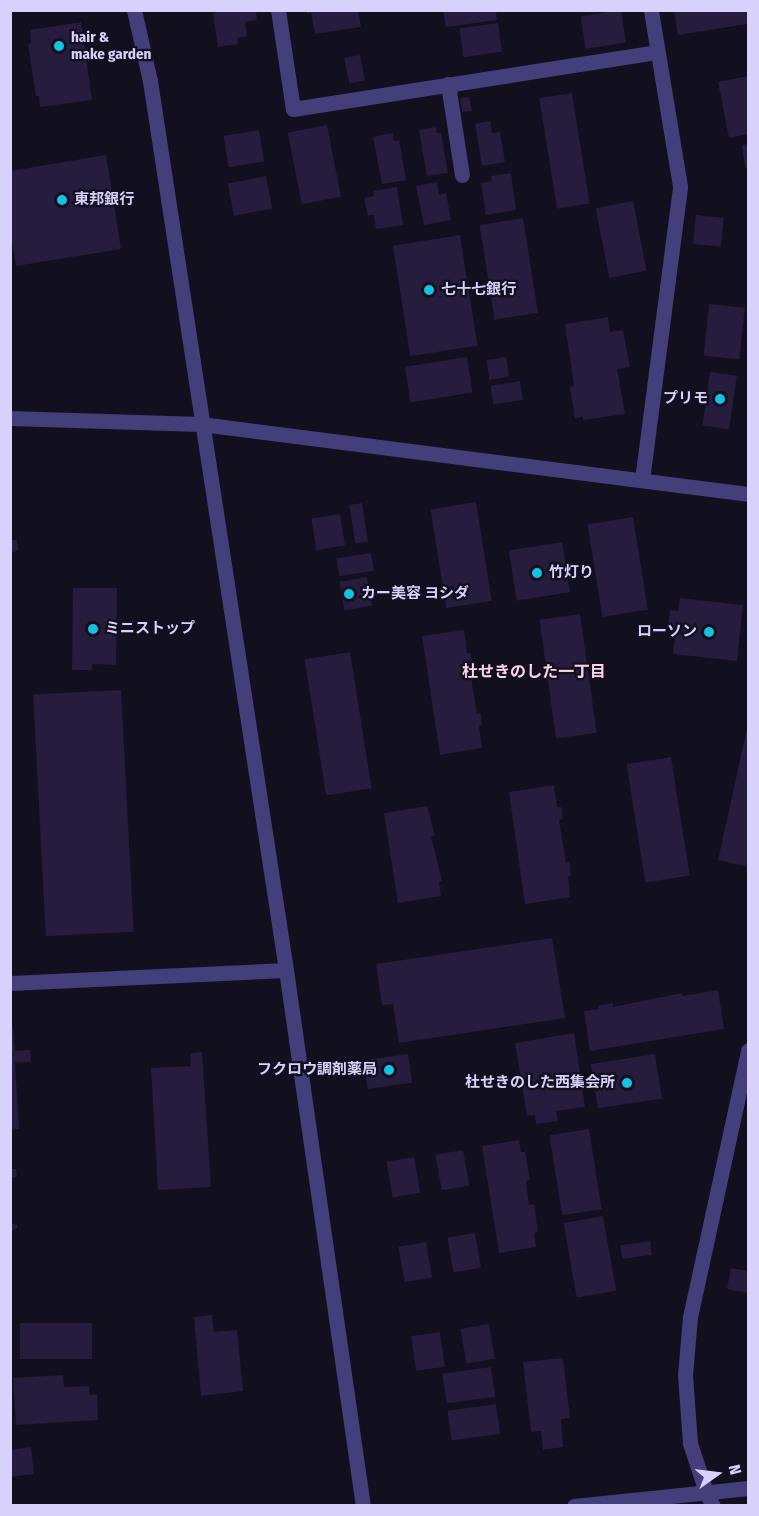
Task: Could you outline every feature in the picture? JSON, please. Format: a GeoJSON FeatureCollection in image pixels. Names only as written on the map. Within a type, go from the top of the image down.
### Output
{"type":"FeatureCollection","features":[{"type":"Feature","properties":{"kind":"street"},"geometry":{"type":"LineString","coordinates":[[134,10],[150,81],[286,970],[363,1506]]}},
{"type":"Feature","properties":{"kind":"street"},"geometry":{"type":"LineString","coordinates":[[278,10],[293,109],[658,52]]}},
{"type":"Feature","properties":{"kind":"street"},"geometry":{"type":"LineString","coordinates":[[642,480],[680,186],[651,10]]}},
{"type":"Feature","properties":{"kind":"street"},"geometry":{"type":"LineString","coordinates":[[448,84],[462,176]]}},
{"type":"Feature","properties":{"kind":"street"},"geometry":{"type":"LineString","coordinates":[[10,418],[201,423],[748,494]]}},
{"type":"Feature","properties":{"kind":"street"},"geometry":{"type":"LineString","coordinates":[[10,983],[286,970]]}},
{"type":"Feature","properties":{"kind":"street"},"geometry":{"type":"LineString","coordinates":[[709,1499],[688,1431],[686,1375],[690,1317],[748,1050]]}},
{"type":"Feature","properties":{"kind":"street"},"geometry":{"type":"LineString","coordinates":[[574,1506],[709,1499],[748,1488]]}},
{"type":"Feature","properties":{"kind":"building"},"geometry":{"type":"Polygon","coordinates":[[[225,10],[256,10],[257,20],[245,22],[247,36],[237,38],[238,44],[218,47],[213,13],[225,10]]]}},
{"type":"Feature","properties":{"kind":"building"},"geometry":{"type":"Polygon","coordinates":[[[307,10],[358,10],[361,27],[315,34],[311,13],[307,14],[307,10]]]}},
{"type":"Feature","properties":{"kind":"building"},"geometry":{"type":"Polygon","coordinates":[[[443,10],[496,10],[497,20],[446,27],[443,10]]]}},
{"type":"Feature","properties":{"kind":"building"},"geometry":{"type":"Polygon","coordinates":[[[621,10],[626,43],[586,49],[581,16],[621,10]]]}},
{"type":"Feature","properties":{"kind":"building"},"geometry":{"type":"Polygon","coordinates":[[[674,10],[748,10],[748,24],[678,35],[674,10]]]}},
{"type":"Feature","properties":{"kind":"building"},"geometry":{"type":"Polygon","coordinates":[[[81,22],[92,100],[40,107],[39,96],[36,96],[28,44],[31,43],[30,30],[81,22]]]}},
{"type":"Feature","properties":{"kind":"building"},"geometry":{"type":"Polygon","coordinates":[[[498,23],[502,52],[463,57],[459,28],[498,23]]]}},
{"type":"Feature","properties":{"kind":"building"},"geometry":{"type":"Polygon","coordinates":[[[360,55],[365,81],[349,84],[344,58],[360,55]]]}},
{"type":"Feature","properties":{"kind":"building"},"geometry":{"type":"Polygon","coordinates":[[[748,76],[748,134],[729,138],[718,82],[748,76]]]}},
{"type":"Feature","properties":{"kind":"building"},"geometry":{"type":"Polygon","coordinates":[[[572,93],[590,204],[557,209],[539,98],[572,93]]]}},
{"type":"Feature","properties":{"kind":"building"},"geometry":{"type":"Polygon","coordinates":[[[469,97],[472,111],[462,112],[460,98],[469,97]]]}},
{"type":"Feature","properties":{"kind":"building"},"geometry":{"type":"Polygon","coordinates":[[[490,121],[492,133],[500,132],[505,162],[482,166],[475,124],[490,121]]]}},
{"type":"Feature","properties":{"kind":"building"},"geometry":{"type":"Polygon","coordinates":[[[327,125],[341,197],[302,204],[288,133],[327,125]]]}},
{"type":"Feature","properties":{"kind":"building"},"geometry":{"type":"Polygon","coordinates":[[[436,127],[437,133],[441,132],[448,173],[427,176],[419,130],[436,127]]]}},
{"type":"Feature","properties":{"kind":"building"},"geometry":{"type":"Polygon","coordinates":[[[259,130],[264,162],[228,167],[223,136],[259,130]]]}},
{"type":"Feature","properties":{"kind":"building"},"geometry":{"type":"Polygon","coordinates":[[[393,133],[394,141],[399,140],[406,180],[382,184],[373,137],[393,133]]]}},
{"type":"Feature","properties":{"kind":"building"},"geometry":{"type":"Polygon","coordinates":[[[748,144],[748,167],[745,168],[742,145],[748,144]]]}},
{"type":"Feature","properties":{"kind":"building","name":"東邦銀行"},"geometry":{"type":"Polygon","coordinates":[[[106,155],[121,249],[16,266],[10,230],[10,171],[106,155]]]}},
{"type":"Feature","properties":{"kind":"building"},"geometry":{"type":"Polygon","coordinates":[[[511,173],[516,210],[486,215],[481,183],[492,181],[491,176],[511,173]]]}},
{"type":"Feature","properties":{"kind":"building"},"geometry":{"type":"Polygon","coordinates":[[[266,176],[272,208],[234,216],[228,183],[266,176]]]}},
{"type":"Feature","properties":{"kind":"building"},"geometry":{"type":"Polygon","coordinates":[[[437,182],[439,195],[446,193],[451,220],[424,225],[416,186],[437,182]]]}},
{"type":"Feature","properties":{"kind":"building"},"geometry":{"type":"Polygon","coordinates":[[[397,187],[403,225],[376,229],[374,215],[368,215],[364,198],[374,196],[373,191],[397,187]]]}},
{"type":"Feature","properties":{"kind":"building"},"geometry":{"type":"Polygon","coordinates":[[[633,201],[647,271],[609,278],[596,208],[633,201]]]}},
{"type":"Feature","properties":{"kind":"building"},"geometry":{"type":"Polygon","coordinates":[[[696,215],[724,218],[721,247],[693,244],[696,215]]]}},
{"type":"Feature","properties":{"kind":"building"},"geometry":{"type":"Polygon","coordinates":[[[523,218],[538,313],[495,320],[480,225],[523,218]]]}},
{"type":"Feature","properties":{"kind":"building"},"geometry":{"type":"Polygon","coordinates":[[[460,235],[478,346],[410,356],[393,246],[460,235]]]}},
{"type":"Feature","properties":{"kind":"building"},"geometry":{"type":"Polygon","coordinates":[[[709,304],[745,308],[739,359],[704,356],[709,304]]]}},
{"type":"Feature","properties":{"kind":"building"},"geometry":{"type":"Polygon","coordinates":[[[608,317],[610,332],[623,330],[630,367],[617,369],[625,414],[583,420],[583,417],[575,418],[570,387],[574,386],[565,324],[608,317]]]}},
{"type":"Feature","properties":{"kind":"building"},"geometry":{"type":"Polygon","coordinates":[[[467,357],[473,393],[410,402],[405,367],[467,357]]]}},
{"type":"Feature","properties":{"kind":"building"},"geometry":{"type":"Polygon","coordinates":[[[506,357],[509,377],[489,380],[486,360],[506,357]]]}},
{"type":"Feature","properties":{"kind":"building"},"geometry":{"type":"Polygon","coordinates":[[[710,372],[737,376],[729,429],[702,425],[710,372]]]}},
{"type":"Feature","properties":{"kind":"building"},"geometry":{"type":"Polygon","coordinates":[[[520,381],[523,400],[493,404],[490,386],[520,381]]]}},
{"type":"Feature","properties":{"kind":"building"},"geometry":{"type":"Polygon","coordinates":[[[476,502],[492,601],[446,608],[431,509],[476,502]]]}},
{"type":"Feature","properties":{"kind":"building"},"geometry":{"type":"Polygon","coordinates":[[[362,503],[368,542],[355,544],[349,505],[362,503]]]}},
{"type":"Feature","properties":{"kind":"building"},"geometry":{"type":"Polygon","coordinates":[[[340,514],[345,546],[316,550],[311,519],[340,514]]]}},
{"type":"Feature","properties":{"kind":"building"},"geometry":{"type":"Polygon","coordinates":[[[633,517],[648,610],[602,617],[588,524],[633,517]]]}},
{"type":"Feature","properties":{"kind":"building"},"geometry":{"type":"Polygon","coordinates":[[[10,540],[17,540],[18,550],[10,554],[10,540]]]}},
{"type":"Feature","properties":{"kind":"building"},"geometry":{"type":"Polygon","coordinates":[[[562,542],[570,592],[517,601],[509,550],[562,542]]]}},
{"type":"Feature","properties":{"kind":"building"},"geometry":{"type":"Polygon","coordinates":[[[371,553],[374,571],[339,576],[336,558],[371,553]]]}},
{"type":"Feature","properties":{"kind":"building"},"geometry":{"type":"Polygon","coordinates":[[[367,577],[372,606],[344,610],[339,582],[367,577]]]}},
{"type":"Feature","properties":{"kind":"building"},"geometry":{"type":"Polygon","coordinates":[[[73,588],[117,588],[116,665],[92,664],[92,670],[72,670],[73,588]]]}},
{"type":"Feature","properties":{"kind":"building"},"geometry":{"type":"Polygon","coordinates":[[[680,598],[743,605],[737,661],[673,654],[676,628],[668,627],[670,610],[678,611],[680,598]]]}},
{"type":"Feature","properties":{"kind":"building"},"geometry":{"type":"Polygon","coordinates":[[[580,614],[597,733],[556,739],[539,620],[580,614]]]}},
{"type":"Feature","properties":{"kind":"building"},"geometry":{"type":"Polygon","coordinates":[[[464,630],[467,653],[470,653],[473,665],[469,666],[477,714],[481,713],[482,725],[479,726],[482,748],[440,755],[422,636],[464,630]]]}},
{"type":"Feature","properties":{"kind":"building"},"geometry":{"type":"Polygon","coordinates":[[[350,652],[372,788],[326,795],[305,659],[350,652]]]}},
{"type":"Feature","properties":{"kind":"building"},"geometry":{"type":"Polygon","coordinates":[[[121,690],[134,932],[46,936],[33,695],[121,690]]]}},
{"type":"Feature","properties":{"kind":"building"},"geometry":{"type":"Polygon","coordinates":[[[748,724],[748,867],[718,860],[748,724]]]}},
{"type":"Feature","properties":{"kind":"building"},"geometry":{"type":"Polygon","coordinates":[[[671,757],[690,876],[645,883],[627,764],[671,757]]]}},
{"type":"Feature","properties":{"kind":"building"},"geometry":{"type":"Polygon","coordinates":[[[554,785],[557,807],[561,807],[563,819],[559,820],[566,863],[569,862],[571,876],[568,876],[570,897],[525,904],[509,792],[554,785]]]}},
{"type":"Feature","properties":{"kind":"building"},"geometry":{"type":"Polygon","coordinates":[[[427,806],[435,836],[431,836],[442,881],[439,882],[441,896],[398,903],[384,813],[427,806]]]}},
{"type":"Feature","properties":{"kind":"building"},"geometry":{"type":"Polygon","coordinates":[[[552,938],[565,1018],[399,1043],[393,1004],[382,1005],[376,964],[552,938]]]}},
{"type":"Feature","properties":{"kind":"building"},"geometry":{"type":"Polygon","coordinates":[[[718,990],[724,1029],[590,1051],[584,1011],[599,1009],[598,1006],[613,1003],[613,1007],[682,993],[683,996],[718,990]]]}},
{"type":"Feature","properties":{"kind":"building"},"geometry":{"type":"Polygon","coordinates":[[[10,1028],[13,1028],[15,1051],[30,1050],[31,1062],[15,1063],[19,1129],[10,1130],[10,1028]]]}},
{"type":"Feature","properties":{"kind":"building"},"geometry":{"type":"Polygon","coordinates":[[[574,1033],[585,1107],[556,1111],[558,1121],[536,1124],[535,1115],[527,1116],[515,1043],[574,1033]]]}},
{"type":"Feature","properties":{"kind":"building"},"geometry":{"type":"Polygon","coordinates":[[[202,1052],[211,1187],[158,1190],[151,1068],[191,1066],[190,1053],[202,1052]]]}},
{"type":"Feature","properties":{"kind":"building"},"geometry":{"type":"Polygon","coordinates":[[[408,1054],[412,1083],[367,1089],[363,1060],[408,1054]]]}},
{"type":"Feature","properties":{"kind":"building"},"geometry":{"type":"Polygon","coordinates":[[[655,1054],[662,1098],[598,1109],[591,1064],[655,1054]]]}},
{"type":"Feature","properties":{"kind":"building"},"geometry":{"type":"Polygon","coordinates":[[[589,1129],[602,1209],[562,1215],[549,1135],[589,1129]]]}},
{"type":"Feature","properties":{"kind":"building"},"geometry":{"type":"Polygon","coordinates":[[[519,1140],[521,1152],[525,1152],[530,1180],[526,1181],[529,1205],[534,1204],[538,1232],[534,1233],[536,1247],[499,1253],[482,1146],[519,1140]]]}},
{"type":"Feature","properties":{"kind":"building"},"geometry":{"type":"Polygon","coordinates":[[[463,1150],[469,1185],[442,1190],[435,1155],[463,1150]]]}},
{"type":"Feature","properties":{"kind":"building"},"geometry":{"type":"Polygon","coordinates":[[[414,1157],[420,1192],[393,1197],[386,1162],[414,1157]]]}},
{"type":"Feature","properties":{"kind":"building"},"geometry":{"type":"Polygon","coordinates":[[[10,1169],[16,1169],[17,1177],[10,1178],[10,1169]]]}},
{"type":"Feature","properties":{"kind":"building"},"geometry":{"type":"Polygon","coordinates":[[[603,1216],[616,1291],[577,1298],[564,1223],[603,1216]]]}},
{"type":"Feature","properties":{"kind":"building"},"geometry":{"type":"Polygon","coordinates":[[[10,1223],[17,1225],[17,1228],[10,1232],[10,1223]]]}},
{"type":"Feature","properties":{"kind":"building"},"geometry":{"type":"Polygon","coordinates":[[[475,1233],[481,1267],[454,1272],[447,1238],[475,1233]]]}},
{"type":"Feature","properties":{"kind":"building"},"geometry":{"type":"Polygon","coordinates":[[[650,1241],[652,1255],[622,1259],[620,1245],[650,1241]]]}},
{"type":"Feature","properties":{"kind":"building"},"geometry":{"type":"Polygon","coordinates":[[[426,1242],[432,1277],[405,1282],[398,1247],[426,1242]]]}},
{"type":"Feature","properties":{"kind":"building"},"geometry":{"type":"Polygon","coordinates":[[[731,1268],[748,1271],[748,1293],[727,1289],[731,1268]]]}},
{"type":"Feature","properties":{"kind":"building"},"geometry":{"type":"Polygon","coordinates":[[[212,1315],[214,1332],[237,1330],[243,1391],[201,1396],[194,1317],[212,1315]]]}},
{"type":"Feature","properties":{"kind":"building"},"geometry":{"type":"Polygon","coordinates":[[[20,1323],[92,1323],[92,1359],[20,1359],[20,1323]]]}},
{"type":"Feature","properties":{"kind":"building"},"geometry":{"type":"Polygon","coordinates":[[[489,1324],[495,1358],[467,1364],[460,1329],[489,1324]]]}},
{"type":"Feature","properties":{"kind":"building"},"geometry":{"type":"Polygon","coordinates":[[[440,1332],[445,1367],[416,1371],[411,1336],[440,1332]]]}},
{"type":"Feature","properties":{"kind":"building"},"geometry":{"type":"Polygon","coordinates":[[[563,1358],[570,1418],[561,1419],[563,1447],[543,1450],[541,1431],[531,1432],[523,1362],[563,1358]]]}},
{"type":"Feature","properties":{"kind":"building"},"geometry":{"type":"Polygon","coordinates":[[[491,1367],[495,1397],[447,1404],[442,1374],[491,1367]]]}},
{"type":"Feature","properties":{"kind":"building"},"geometry":{"type":"Polygon","coordinates":[[[63,1375],[64,1387],[89,1386],[90,1395],[97,1394],[98,1420],[16,1425],[13,1378],[63,1375]]]}},
{"type":"Feature","properties":{"kind":"building"},"geometry":{"type":"Polygon","coordinates":[[[496,1404],[500,1434],[452,1441],[447,1411],[496,1404]]]}},
{"type":"Feature","properties":{"kind":"building"},"geometry":{"type":"Polygon","coordinates":[[[31,1447],[34,1474],[10,1477],[10,1450],[31,1447]]]}},
{"type":"Feature","properties":{"kind":"place","name":"hair & make garden"},"geometry":{"type":"Point","coordinates":[59,46]}},
{"type":"Feature","properties":{"kind":"place","name":"東邦銀行"},"geometry":{"type":"Point","coordinates":[62,200]}},
{"type":"Feature","properties":{"kind":"place","name":"七十七銀行"},"geometry":{"type":"Point","coordinates":[429,290]}},
{"type":"Feature","properties":{"kind":"place","name":"プリモ"},"geometry":{"type":"Point","coordinates":[720,399]}},
{"type":"Feature","properties":{"kind":"place","name":"竹灯り"},"geometry":{"type":"Point","coordinates":[537,573]}},
{"type":"Feature","properties":{"kind":"place","name":"カー美容 ヨシダ"},"geometry":{"type":"Point","coordinates":[349,594]}},
{"type":"Feature","properties":{"kind":"place","name":"ミニストップ"},"geometry":{"type":"Point","coordinates":[93,629]}},
{"type":"Feature","properties":{"kind":"place","name":"ローソン"},"geometry":{"type":"Point","coordinates":[709,632]}},
{"type":"Feature","properties":{"kind":"place","name":"フクロウ調剤薬局"},"geometry":{"type":"Point","coordinates":[389,1070]}},
{"type":"Feature","properties":{"kind":"place","name":"杜せきのした西集会所"},"geometry":{"type":"Point","coordinates":[627,1083]}},
{"type":"Feature","properties":{"kind":"district","name":"杜せきのした一丁目"},"geometry":{"type":"Point","coordinates":[534,672]}}]}
